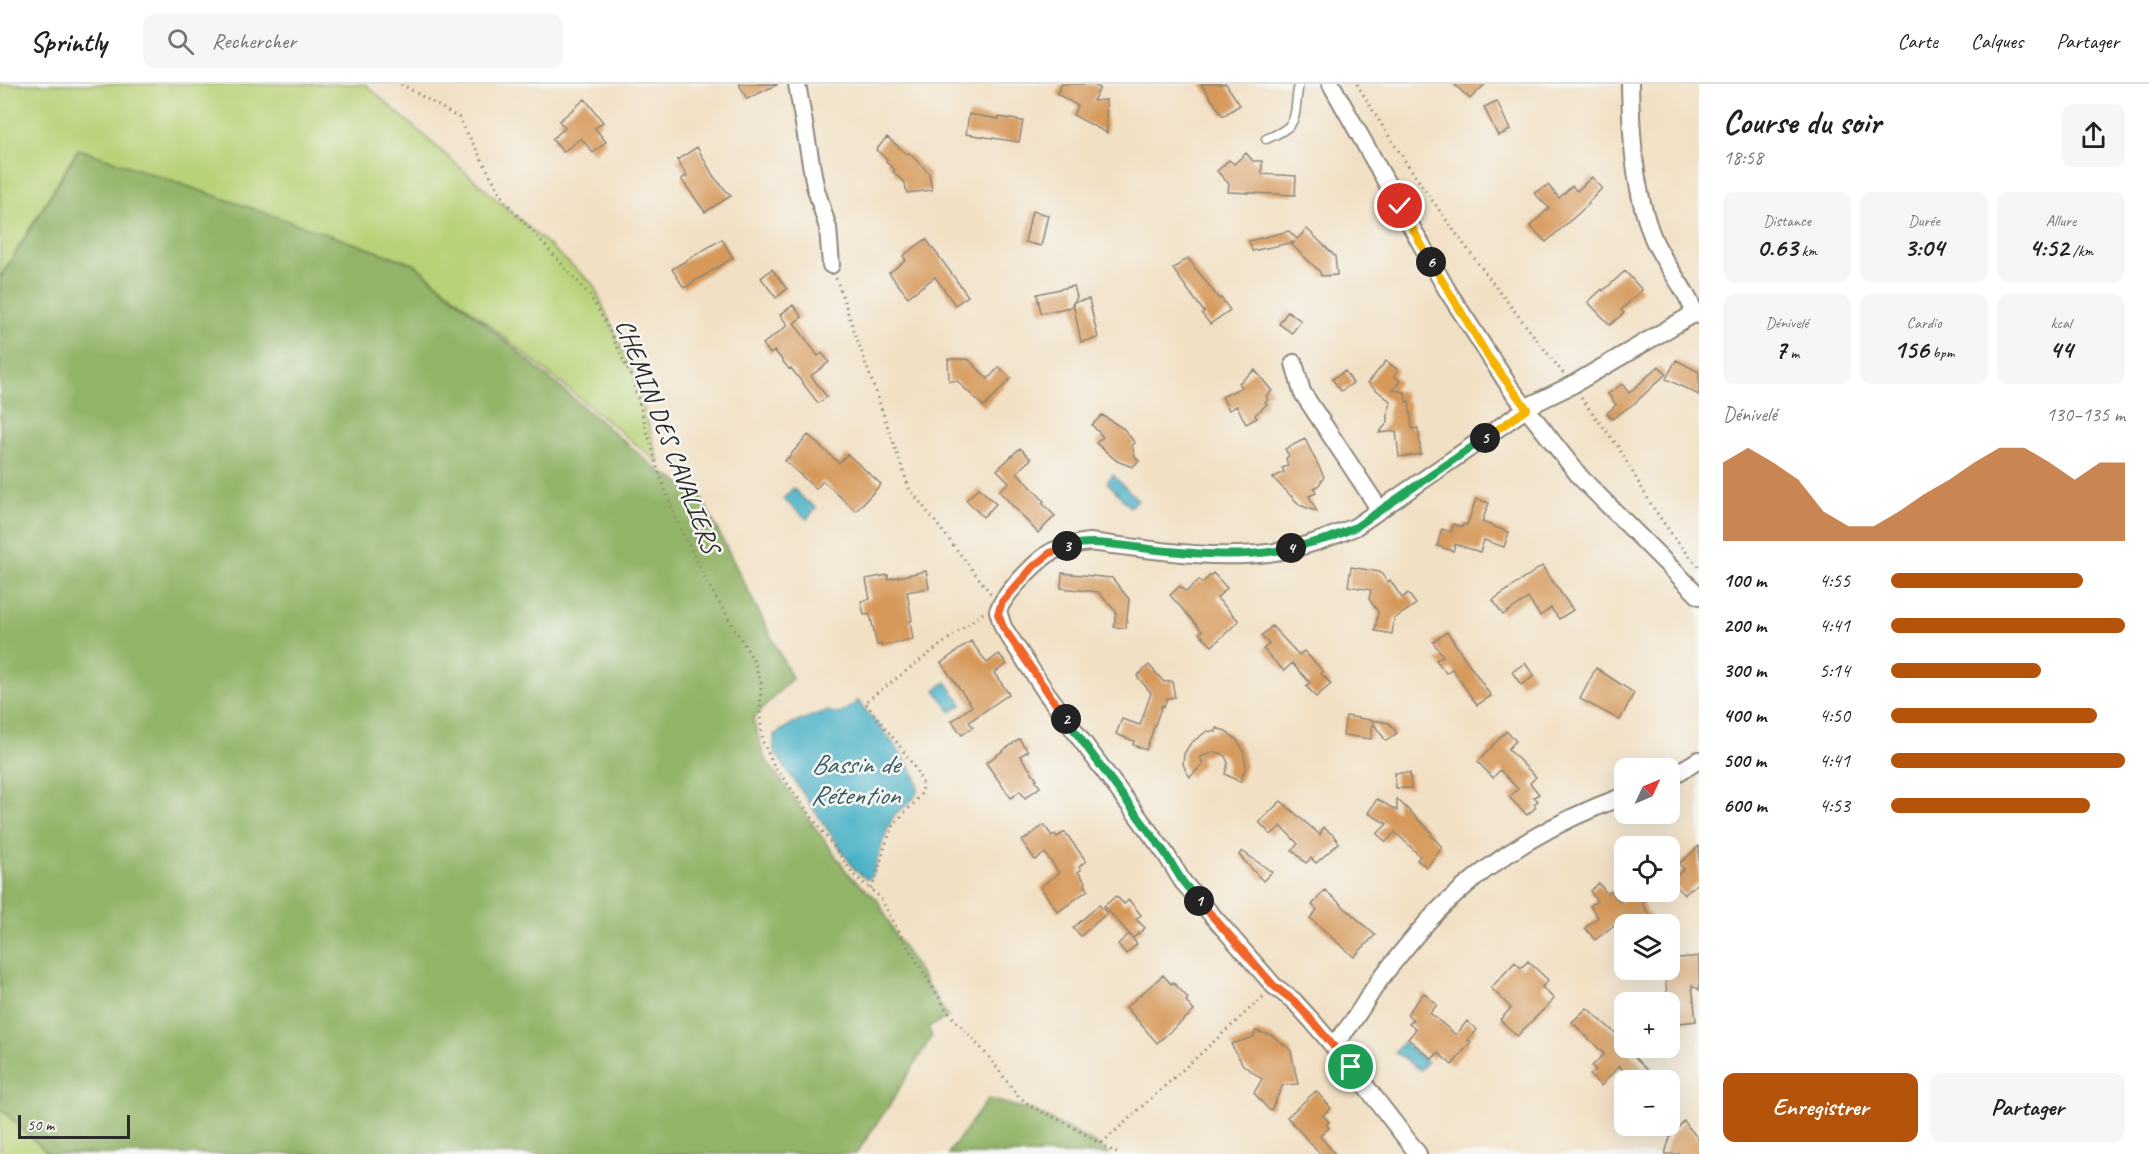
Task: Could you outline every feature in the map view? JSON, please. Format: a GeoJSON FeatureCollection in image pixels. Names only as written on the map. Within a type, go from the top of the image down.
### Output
{"type":"FeatureCollection","features":[{"type":"Feature","properties":{"kind":"street"},"geometry":{"type":"LineString","coordinates":[[797,84],[815,186],[828,228],[831,265]]}},
{"type":"Feature","properties":{"kind":"street"},"geometry":{"type":"LineString","coordinates":[[1331,84],[1446,290],[1489,358],[1581,478],[1699,596]]}},
{"type":"Feature","properties":{"kind":"street"},"geometry":{"type":"LineString","coordinates":[[1418,1154],[1332,1045],[1294,1001],[1274,986],[1183,882],[1165,853],[1045,690],[1003,627],[999,608],[1042,559],[1069,545],[1089,542],[1218,554],[1269,553],[1330,538],[1356,527],[1527,409],[1697,315],[1661,254],[1648,223],[1637,177],[1630,84]]}},
{"type":"Feature","properties":{"kind":"street"},"geometry":{"type":"LineString","coordinates":[[1294,363],[1302,392],[1380,510]]}},
{"type":"Feature","properties":{"kind":"street"},"geometry":{"type":"LineString","coordinates":[[1680,771],[1699,760]]}},
{"type":"Feature","properties":{"kind":"street"},"geometry":{"type":"LineString","coordinates":[[1332,1045],[1345,1032],[1387,970],[1428,922],[1468,883],[1504,855],[1536,835],[1582,811],[1614,800]]}},
{"type":"Feature","properties":{"kind":"lane"},"geometry":{"type":"LineString","coordinates":[[1266,139],[1280,134],[1292,124],[1299,84]]}},
{"type":"Feature","properties":{"kind":"path","name":"CHEMIN DES CAVALIERS"},"geometry":{"type":"LineString","coordinates":[[401,84],[459,118],[504,200],[589,294],[607,325],[633,381],[658,470],[675,519],[708,584],[754,661],[761,682],[760,716],[763,742],[773,764],[855,876],[880,897],[948,1012],[989,1057],[1017,1095],[1032,1107],[1102,1143],[1118,1154]]}},
{"type":"Feature","properties":{"kind":"path"},"geometry":{"type":"LineString","coordinates":[[1357,84],[1400,154],[1465,248],[1617,445],[1652,506],[1699,567]]}},
{"type":"Feature","properties":{"kind":"path"},"geometry":{"type":"LineString","coordinates":[[831,265],[909,488],[999,608]]}},
{"type":"Feature","properties":{"kind":"path"},"geometry":{"type":"LineString","coordinates":[[871,889],[890,834],[899,817],[918,799],[923,790],[921,778],[910,760],[865,702],[989,608],[999,608]]}},
{"type":"Feature","properties":{"kind":"path"},"geometry":{"type":"LineString","coordinates":[[1102,1143],[1274,986]]}},
{"type":"Feature","properties":{"kind":"green space"},"geometry":{"type":"Polygon","coordinates":[[[0,84],[365,84],[593,284],[637,382],[659,463],[414,264],[78,149],[0,278],[0,84]]]}},
{"type":"Feature","properties":{"kind":"green space"},"geometry":{"type":"Polygon","coordinates":[[[79,149],[414,264],[658,470],[700,495],[792,678],[753,719],[764,757],[850,876],[877,899],[896,936],[948,1017],[928,1027],[932,1036],[856,1154],[49,1154],[0,1108],[0,279],[79,149]]]}},
{"type":"Feature","properties":{"kind":"green space"},"geometry":{"type":"Polygon","coordinates":[[[988,1099],[1034,1111],[1094,1143],[1109,1154],[948,1154],[988,1099]]]}},
{"type":"Feature","properties":{"kind":"green space"},"geometry":{"type":"Polygon","coordinates":[[[0,1108],[49,1154],[0,1154],[0,1108]]]}},
{"type":"Feature","properties":{"kind":"water"},"geometry":{"type":"Polygon","coordinates":[[[1113,475],[1138,500],[1130,507],[1107,482],[1113,475]]]}},
{"type":"Feature","properties":{"kind":"water"},"geometry":{"type":"Polygon","coordinates":[[[793,488],[816,508],[807,519],[783,499],[793,488]]]}},
{"type":"Feature","properties":{"kind":"water"},"geometry":{"type":"Polygon","coordinates":[[[946,682],[962,704],[951,712],[935,690],[946,682]]]}},
{"type":"Feature","properties":{"kind":"water","name":"Bassin de Rétention"},"geometry":{"type":"Polygon","coordinates":[[[858,701],[903,757],[911,769],[918,788],[915,796],[891,821],[872,877],[866,879],[855,870],[774,751],[774,735],[793,723],[826,711],[840,714],[858,701]]]}},
{"type":"Feature","properties":{"kind":"water"},"geometry":{"type":"Polygon","coordinates":[[[1403,1042],[1427,1062],[1420,1070],[1395,1052],[1403,1042]]]}},
{"type":"Feature","properties":{"kind":"building"},"geometry":{"type":"Polygon","coordinates":[[[739,84],[778,84],[747,99],[739,84]]]}},
{"type":"Feature","properties":{"kind":"building"},"geometry":{"type":"Polygon","coordinates":[[[1062,84],[1092,84],[1100,88],[1093,101],[1106,100],[1107,133],[1073,115],[1078,106],[1057,94],[1062,84]]]}},
{"type":"Feature","properties":{"kind":"building"},"geometry":{"type":"Polygon","coordinates":[[[1201,84],[1226,84],[1240,105],[1223,116],[1201,84]]]}},
{"type":"Feature","properties":{"kind":"building"},"geometry":{"type":"Polygon","coordinates":[[[1454,84],[1485,84],[1470,99],[1454,84]]]}},
{"type":"Feature","properties":{"kind":"building"},"geometry":{"type":"Polygon","coordinates":[[[585,99],[603,122],[595,128],[606,142],[593,153],[581,138],[563,152],[552,139],[565,128],[559,121],[585,99]]]}},
{"type":"Feature","properties":{"kind":"building"},"geometry":{"type":"Polygon","coordinates":[[[1497,101],[1510,130],[1498,136],[1484,107],[1497,101]]]}},
{"type":"Feature","properties":{"kind":"building"},"geometry":{"type":"Polygon","coordinates":[[[969,114],[1023,121],[1019,142],[966,134],[969,114]]]}},
{"type":"Feature","properties":{"kind":"building"},"geometry":{"type":"Polygon","coordinates":[[[887,137],[908,155],[909,153],[929,173],[932,190],[907,193],[905,183],[893,172],[895,170],[886,162],[888,160],[876,150],[887,137]]]}},
{"type":"Feature","properties":{"kind":"building"},"geometry":{"type":"Polygon","coordinates":[[[697,147],[714,177],[731,196],[705,212],[681,179],[687,176],[677,160],[697,147]]]}},
{"type":"Feature","properties":{"kind":"building"},"geometry":{"type":"Polygon","coordinates":[[[1246,153],[1253,161],[1262,161],[1262,174],[1296,176],[1295,195],[1228,192],[1229,184],[1217,171],[1229,160],[1234,164],[1246,153]]]}},
{"type":"Feature","properties":{"kind":"building"},"geometry":{"type":"Polygon","coordinates":[[[1592,177],[1602,188],[1589,204],[1546,242],[1530,226],[1549,208],[1534,193],[1548,185],[1559,198],[1572,186],[1577,191],[1592,177]]]}},
{"type":"Feature","properties":{"kind":"building"},"geometry":{"type":"Polygon","coordinates":[[[1032,211],[1048,215],[1041,246],[1025,242],[1032,211]]]}},
{"type":"Feature","properties":{"kind":"building"},"geometry":{"type":"Polygon","coordinates":[[[1307,229],[1335,256],[1337,275],[1321,276],[1320,272],[1292,245],[1294,242],[1252,251],[1249,241],[1289,231],[1297,239],[1307,229]]]}},
{"type":"Feature","properties":{"kind":"building"},"geometry":{"type":"Polygon","coordinates":[[[722,239],[733,258],[684,288],[672,269],[722,239]]]}},
{"type":"Feature","properties":{"kind":"building"},"geometry":{"type":"Polygon","coordinates":[[[926,239],[968,296],[955,305],[935,277],[908,297],[889,273],[906,260],[903,256],[926,239]]]}},
{"type":"Feature","properties":{"kind":"building"},"geometry":{"type":"Polygon","coordinates":[[[1188,258],[1230,310],[1210,324],[1173,269],[1188,258]]]}},
{"type":"Feature","properties":{"kind":"building"},"geometry":{"type":"Polygon","coordinates":[[[772,269],[787,289],[776,298],[761,278],[772,269]]]}},
{"type":"Feature","properties":{"kind":"building"},"geometry":{"type":"Polygon","coordinates":[[[1625,271],[1642,290],[1621,310],[1624,313],[1610,325],[1588,302],[1625,271]]]}},
{"type":"Feature","properties":{"kind":"building"},"geometry":{"type":"Polygon","coordinates":[[[1074,286],[1077,297],[1074,302],[1089,299],[1098,338],[1081,342],[1073,303],[1071,307],[1041,313],[1037,294],[1074,286]]]}},
{"type":"Feature","properties":{"kind":"building"},"geometry":{"type":"Polygon","coordinates":[[[793,305],[802,317],[794,323],[818,356],[822,353],[829,362],[811,376],[827,397],[818,403],[791,368],[789,369],[775,351],[770,354],[763,344],[788,325],[780,315],[793,305]]]}},
{"type":"Feature","properties":{"kind":"building"},"geometry":{"type":"Polygon","coordinates":[[[1288,311],[1301,321],[1292,333],[1279,324],[1288,311]]]}},
{"type":"Feature","properties":{"kind":"building"},"geometry":{"type":"Polygon","coordinates":[[[948,359],[968,359],[988,379],[999,367],[1011,378],[984,407],[957,381],[949,381],[948,359]]]}},
{"type":"Feature","properties":{"kind":"building"},"geometry":{"type":"Polygon","coordinates":[[[1676,360],[1699,372],[1699,395],[1666,379],[1676,360]]]}},
{"type":"Feature","properties":{"kind":"building"},"geometry":{"type":"Polygon","coordinates":[[[1386,361],[1398,370],[1394,376],[1400,381],[1393,390],[1405,392],[1406,402],[1409,401],[1412,429],[1418,428],[1421,454],[1399,457],[1396,431],[1379,433],[1388,422],[1391,402],[1368,383],[1386,361]]]}},
{"type":"Feature","properties":{"kind":"building"},"geometry":{"type":"Polygon","coordinates":[[[1659,366],[1666,374],[1636,402],[1612,419],[1607,413],[1616,405],[1608,394],[1622,384],[1629,393],[1659,366]]]}},
{"type":"Feature","properties":{"kind":"building"},"geometry":{"type":"Polygon","coordinates":[[[1255,370],[1272,391],[1266,396],[1267,404],[1255,415],[1257,418],[1246,424],[1237,406],[1229,410],[1222,397],[1242,387],[1239,383],[1255,370]]]}},
{"type":"Feature","properties":{"kind":"building"},"geometry":{"type":"Polygon","coordinates":[[[1345,371],[1353,383],[1341,391],[1332,379],[1345,371]]]}},
{"type":"Feature","properties":{"kind":"building"},"geometry":{"type":"Polygon","coordinates":[[[1102,415],[1124,429],[1135,443],[1132,445],[1135,457],[1139,461],[1132,467],[1117,461],[1096,443],[1103,437],[1092,425],[1102,415]]]}},
{"type":"Feature","properties":{"kind":"building"},"geometry":{"type":"Polygon","coordinates":[[[808,435],[839,463],[847,454],[881,484],[856,511],[823,481],[816,489],[785,461],[808,435]]]}},
{"type":"Feature","properties":{"kind":"building"},"geometry":{"type":"Polygon","coordinates":[[[1305,439],[1324,477],[1314,488],[1316,493],[1309,496],[1317,512],[1300,505],[1273,478],[1284,472],[1282,468],[1288,466],[1286,458],[1289,456],[1285,449],[1305,439]]]}},
{"type":"Feature","properties":{"kind":"building"},"geometry":{"type":"Polygon","coordinates":[[[1020,448],[1031,459],[1017,472],[1055,516],[1038,533],[999,491],[1009,482],[997,470],[1020,448]]]}},
{"type":"Feature","properties":{"kind":"building"},"geometry":{"type":"Polygon","coordinates":[[[979,488],[996,504],[983,517],[966,500],[979,488]]]}},
{"type":"Feature","properties":{"kind":"building"},"geometry":{"type":"Polygon","coordinates":[[[1476,499],[1489,503],[1482,522],[1509,532],[1504,547],[1484,540],[1480,552],[1455,544],[1453,551],[1437,546],[1442,529],[1451,532],[1453,524],[1462,527],[1463,524],[1467,525],[1476,499]]]}},
{"type":"Feature","properties":{"kind":"building"},"geometry":{"type":"Polygon","coordinates":[[[1542,566],[1573,610],[1559,619],[1551,608],[1540,616],[1528,598],[1503,615],[1493,600],[1542,566]]]}},
{"type":"Feature","properties":{"kind":"building"},"geometry":{"type":"Polygon","coordinates":[[[1351,567],[1380,572],[1388,582],[1390,580],[1402,598],[1408,593],[1416,604],[1394,619],[1392,634],[1375,631],[1378,612],[1369,599],[1371,590],[1348,586],[1351,567]]]}},
{"type":"Feature","properties":{"kind":"building"},"geometry":{"type":"Polygon","coordinates":[[[926,571],[929,588],[907,592],[913,639],[877,645],[870,614],[864,615],[861,601],[870,599],[866,579],[888,575],[888,579],[926,571]]]}},
{"type":"Feature","properties":{"kind":"building"},"geometry":{"type":"Polygon","coordinates":[[[1062,573],[1112,578],[1129,599],[1126,628],[1114,627],[1116,612],[1098,592],[1061,588],[1062,573]]]}},
{"type":"Feature","properties":{"kind":"building"},"geometry":{"type":"Polygon","coordinates":[[[1213,573],[1227,588],[1217,598],[1239,621],[1212,646],[1199,633],[1202,631],[1170,595],[1180,586],[1186,592],[1199,580],[1202,583],[1213,573]]]}},
{"type":"Feature","properties":{"kind":"building"},"geometry":{"type":"Polygon","coordinates":[[[1272,626],[1299,655],[1304,651],[1323,671],[1321,673],[1331,684],[1316,697],[1306,686],[1310,683],[1292,663],[1284,671],[1263,649],[1269,644],[1261,636],[1272,626]]]}},
{"type":"Feature","properties":{"kind":"building"},"geometry":{"type":"Polygon","coordinates":[[[1447,632],[1491,696],[1477,705],[1452,669],[1446,673],[1436,660],[1443,656],[1433,642],[1447,632]]]}},
{"type":"Feature","properties":{"kind":"building"},"geometry":{"type":"Polygon","coordinates":[[[971,641],[987,663],[999,654],[1007,664],[994,673],[1009,694],[969,722],[973,727],[962,735],[952,721],[972,706],[941,663],[971,641]]]}},
{"type":"Feature","properties":{"kind":"building"},"geometry":{"type":"Polygon","coordinates":[[[1525,663],[1534,676],[1521,685],[1512,672],[1525,663]]]}},
{"type":"Feature","properties":{"kind":"building"},"geometry":{"type":"Polygon","coordinates":[[[1149,665],[1164,682],[1172,681],[1175,697],[1167,698],[1164,706],[1162,705],[1146,750],[1133,745],[1134,741],[1116,734],[1122,719],[1140,725],[1151,693],[1137,676],[1149,665]]]}},
{"type":"Feature","properties":{"kind":"building"},"geometry":{"type":"Polygon","coordinates":[[[1596,668],[1634,693],[1620,720],[1580,699],[1596,668]]]}},
{"type":"Feature","properties":{"kind":"building"},"geometry":{"type":"Polygon","coordinates":[[[1346,716],[1389,723],[1397,733],[1386,741],[1373,723],[1371,739],[1343,735],[1346,716]]]}},
{"type":"Feature","properties":{"kind":"building"},"geometry":{"type":"Polygon","coordinates":[[[1216,728],[1226,731],[1237,740],[1243,750],[1246,767],[1240,782],[1225,774],[1228,763],[1225,756],[1220,753],[1214,752],[1200,757],[1203,764],[1190,777],[1186,771],[1183,764],[1184,754],[1190,744],[1207,731],[1216,732],[1216,728]]]}},
{"type":"Feature","properties":{"kind":"building"},"geometry":{"type":"Polygon","coordinates":[[[1506,731],[1516,741],[1508,749],[1536,777],[1530,783],[1539,794],[1534,797],[1538,801],[1534,804],[1536,807],[1527,815],[1509,797],[1518,789],[1500,770],[1493,778],[1478,762],[1506,731]]]}},
{"type":"Feature","properties":{"kind":"building"},"geometry":{"type":"Polygon","coordinates":[[[1019,739],[1028,751],[1020,756],[1037,779],[1035,780],[1040,787],[1025,798],[1020,791],[1011,798],[986,763],[1019,739]]]}},
{"type":"Feature","properties":{"kind":"building"},"geometry":{"type":"Polygon","coordinates":[[[1395,773],[1410,773],[1411,788],[1396,788],[1395,773]]]}},
{"type":"Feature","properties":{"kind":"building"},"geometry":{"type":"Polygon","coordinates":[[[1377,799],[1397,811],[1397,799],[1432,833],[1431,835],[1442,847],[1427,867],[1417,860],[1420,856],[1395,832],[1386,842],[1377,834],[1387,824],[1368,813],[1377,799]]]}},
{"type":"Feature","properties":{"kind":"building"},"geometry":{"type":"Polygon","coordinates":[[[1281,801],[1320,835],[1323,827],[1339,843],[1316,863],[1311,858],[1306,863],[1292,850],[1298,844],[1281,826],[1271,835],[1259,822],[1281,801]]]}},
{"type":"Feature","properties":{"kind":"building"},"geometry":{"type":"Polygon","coordinates":[[[1044,825],[1052,836],[1055,834],[1057,837],[1065,832],[1086,861],[1079,867],[1081,870],[1078,872],[1088,890],[1058,912],[1040,887],[1059,873],[1045,853],[1035,860],[1022,841],[1044,825]]]}},
{"type":"Feature","properties":{"kind":"building"},"geometry":{"type":"Polygon","coordinates":[[[1699,846],[1699,882],[1684,895],[1680,891],[1680,873],[1684,869],[1680,863],[1699,846]]]}},
{"type":"Feature","properties":{"kind":"building"},"geometry":{"type":"Polygon","coordinates":[[[1242,851],[1272,872],[1263,881],[1239,855],[1242,851]]]}},
{"type":"Feature","properties":{"kind":"building"},"geometry":{"type":"Polygon","coordinates":[[[1599,883],[1607,894],[1611,891],[1614,895],[1614,902],[1644,902],[1642,904],[1649,914],[1614,914],[1614,927],[1595,940],[1585,928],[1598,917],[1590,906],[1597,901],[1590,891],[1599,883]]]}},
{"type":"Feature","properties":{"kind":"building"},"geometry":{"type":"Polygon","coordinates":[[[1325,890],[1375,935],[1354,957],[1310,918],[1317,910],[1312,905],[1325,890]]]}},
{"type":"Feature","properties":{"kind":"building"},"geometry":{"type":"Polygon","coordinates":[[[1116,896],[1124,904],[1129,900],[1141,915],[1136,919],[1145,928],[1133,938],[1104,906],[1116,896]]]}},
{"type":"Feature","properties":{"kind":"building"},"geometry":{"type":"Polygon","coordinates":[[[1099,905],[1107,913],[1081,936],[1073,928],[1099,905]]]}},
{"type":"Feature","properties":{"kind":"building"},"geometry":{"type":"Polygon","coordinates":[[[1129,934],[1137,944],[1126,954],[1118,944],[1129,934]]]}},
{"type":"Feature","properties":{"kind":"building"},"geometry":{"type":"Polygon","coordinates":[[[1699,956],[1699,990],[1692,985],[1696,1021],[1680,1023],[1680,992],[1667,992],[1665,980],[1680,980],[1680,958],[1699,956]]]}},
{"type":"Feature","properties":{"kind":"building"},"geometry":{"type":"Polygon","coordinates":[[[1528,961],[1548,980],[1542,987],[1554,999],[1517,1036],[1500,1020],[1511,1008],[1491,988],[1515,962],[1521,968],[1528,961]]]}},
{"type":"Feature","properties":{"kind":"building"},"geometry":{"type":"Polygon","coordinates":[[[1163,975],[1188,998],[1186,1001],[1194,1011],[1157,1043],[1126,1007],[1163,975]]]}},
{"type":"Feature","properties":{"kind":"building"},"geometry":{"type":"Polygon","coordinates":[[[1424,993],[1437,1005],[1430,1013],[1456,1035],[1467,1021],[1477,1030],[1468,1040],[1471,1042],[1452,1065],[1438,1053],[1432,1059],[1408,1039],[1416,1029],[1409,1024],[1413,1020],[1407,1014],[1424,993]]]}},
{"type":"Feature","properties":{"kind":"building"},"geometry":{"type":"Polygon","coordinates":[[[1587,1008],[1614,1032],[1614,1058],[1635,1058],[1647,1070],[1623,1070],[1619,1066],[1601,1086],[1590,1075],[1596,1070],[1592,1066],[1604,1054],[1572,1022],[1587,1008]]]}},
{"type":"Feature","properties":{"kind":"building"},"geometry":{"type":"Polygon","coordinates":[[[1255,1031],[1271,1035],[1291,1051],[1298,1084],[1283,1085],[1271,1110],[1254,1093],[1262,1079],[1243,1065],[1231,1044],[1254,1037],[1255,1031]]]}},
{"type":"Feature","properties":{"kind":"building"},"geometry":{"type":"Polygon","coordinates":[[[1316,1091],[1331,1108],[1323,1115],[1329,1122],[1326,1124],[1329,1128],[1320,1136],[1335,1154],[1320,1154],[1287,1117],[1316,1091]]]}},
{"type":"Feature","properties":{"kind":"building"},"geometry":{"type":"Polygon","coordinates":[[[1684,1121],[1699,1140],[1699,1154],[1665,1154],[1670,1137],[1680,1136],[1680,1126],[1684,1121]]]}},
{"type":"Feature","properties":{"kind":"route"},"geometry":{"type":"LineString","coordinates":[[1351,1067],[1294,1001],[1274,986],[1183,882],[1165,853],[1045,690],[1003,627],[998,614],[1002,602],[1034,566],[1050,553],[1069,545],[1089,542],[1165,551],[1244,555],[1269,553],[1330,538],[1356,527],[1527,409],[1489,358],[1446,290],[1400,206]]}}]}
